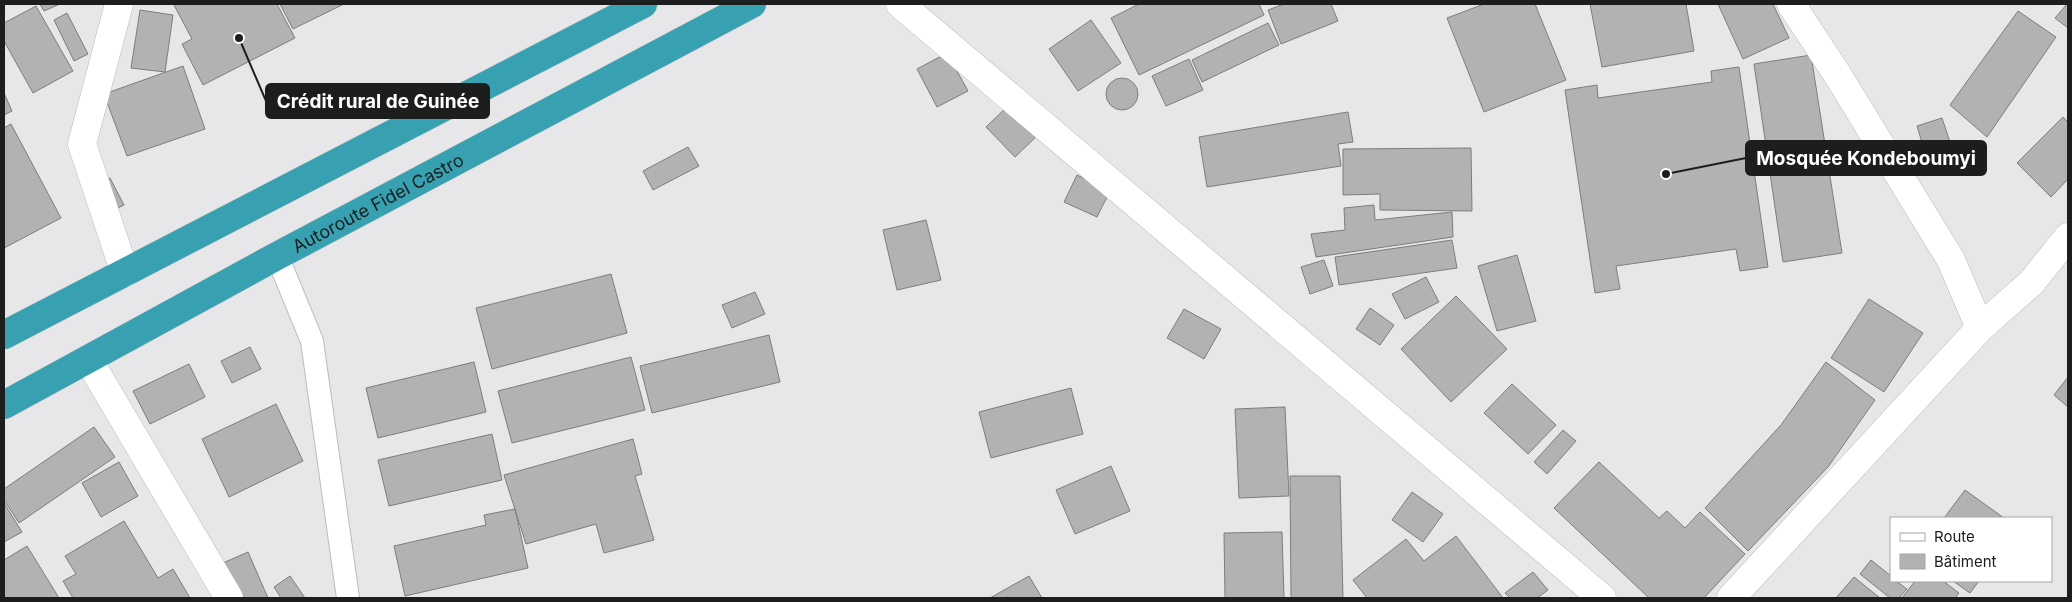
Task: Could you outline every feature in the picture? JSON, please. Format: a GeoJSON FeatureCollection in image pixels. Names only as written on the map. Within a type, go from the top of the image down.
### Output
{"type":"FeatureCollection","features":[{"type":"Feature","properties":{"kind":"highway"},"geometry":{"type":"LineString","coordinates":[[4,335],[643,4]]}},
{"type":"Feature","properties":{"kind":"highway","name":"Autoroute Fidel Castro"},"geometry":{"type":"LineString","coordinates":[[4,405],[277,256],[752,4]]}},
{"type":"Feature","properties":{"kind":"street"},"geometry":{"type":"LineString","coordinates":[[119,4],[82,144],[125,272]]}},
{"type":"Feature","properties":{"kind":"street"},"geometry":{"type":"LineString","coordinates":[[900,4],[1602,598]]}},
{"type":"Feature","properties":{"kind":"street"},"geometry":{"type":"LineString","coordinates":[[1791,4],[1838,74],[1951,260],[1980,328]]}},
{"type":"Feature","properties":{"kind":"street"},"geometry":{"type":"LineString","coordinates":[[1731,598],[1980,328],[2031,283],[2068,238]]}},
{"type":"Feature","properties":{"kind":"street"},"geometry":{"type":"LineString","coordinates":[[88,359],[229,598]]}},
{"type":"Feature","properties":{"kind":"lane"},"geometry":{"type":"LineString","coordinates":[[277,256],[312,341],[348,598]]}},
{"type":"Feature","properties":{"kind":"building"},"geometry":{"type":"Polygon","coordinates":[[[40,4],[60,4],[44,11],[40,4]]]}},
{"type":"Feature","properties":{"kind":"building"},"geometry":{"type":"Polygon","coordinates":[[[277,4],[295,38],[203,85],[182,44],[192,39],[174,5],[277,4]]]}},
{"type":"Feature","properties":{"kind":"building"},"geometry":{"type":"Polygon","coordinates":[[[280,4],[344,4],[293,29],[280,4]]]}},
{"type":"Feature","properties":{"kind":"building"},"geometry":{"type":"Polygon","coordinates":[[[1139,4],[1259,4],[1264,15],[1139,75],[1111,18],[1139,4]]]}},
{"type":"Feature","properties":{"kind":"building"},"geometry":{"type":"Polygon","coordinates":[[[1284,4],[1331,4],[1338,21],[1281,44],[1268,10],[1284,4]]]}},
{"type":"Feature","properties":{"kind":"building"},"geometry":{"type":"Polygon","coordinates":[[[1484,4],[1535,4],[1566,80],[1484,112],[1447,18],[1484,4]]]}},
{"type":"Feature","properties":{"kind":"building"},"geometry":{"type":"Polygon","coordinates":[[[1590,4],[1686,4],[1694,51],[1602,67],[1590,4]]]}},
{"type":"Feature","properties":{"kind":"building"},"geometry":{"type":"Polygon","coordinates":[[[1718,4],[1773,4],[1789,38],[1743,59],[1718,4]]]}},
{"type":"Feature","properties":{"kind":"building"},"geometry":{"type":"Polygon","coordinates":[[[2068,4],[2068,28],[2055,18],[2068,4]]]}},
{"type":"Feature","properties":{"kind":"building"},"geometry":{"type":"Polygon","coordinates":[[[36,6],[73,71],[33,93],[4,41],[4,23],[36,6]]]}},
{"type":"Feature","properties":{"kind":"building"},"geometry":{"type":"Polygon","coordinates":[[[140,10],[173,15],[165,72],[131,68],[140,10]]]}},
{"type":"Feature","properties":{"kind":"building"},"geometry":{"type":"Polygon","coordinates":[[[2018,11],[2056,37],[1987,137],[1950,105],[2018,11]]]}},
{"type":"Feature","properties":{"kind":"building"},"geometry":{"type":"Polygon","coordinates":[[[67,13],[88,54],[74,61],[54,20],[67,13]]]}},
{"type":"Feature","properties":{"kind":"building"},"geometry":{"type":"Polygon","coordinates":[[[1091,20],[1121,63],[1078,91],[1049,49],[1091,20]]]}},
{"type":"Feature","properties":{"kind":"building"},"geometry":{"type":"Polygon","coordinates":[[[1268,23],[1279,45],[1202,82],[1192,60],[1268,23]]]}},
{"type":"Feature","properties":{"kind":"building"},"geometry":{"type":"Polygon","coordinates":[[[947,53],[968,91],[937,107],[917,69],[947,53]]]}},
{"type":"Feature","properties":{"kind":"building"},"geometry":{"type":"Polygon","coordinates":[[[1811,55],[1842,253],[1783,262],[1754,64],[1811,55]]]}},
{"type":"Feature","properties":{"kind":"building"},"geometry":{"type":"Polygon","coordinates":[[[1189,59],[1203,90],[1166,106],[1152,76],[1189,59]]]}},
{"type":"Feature","properties":{"kind":"building"},"geometry":{"type":"Polygon","coordinates":[[[183,66],[205,129],[127,156],[104,94],[183,66]]]}},
{"type":"Feature","properties":{"kind":"building"},"geometry":{"type":"Polygon","coordinates":[[[1739,67],[1768,267],[1740,271],[1736,249],[1616,266],[1620,289],[1595,293],[1565,90],[1597,85],[1598,98],[1712,82],[1711,71],[1739,67]]]}},
{"type":"Feature","properties":{"kind":"building"},"geometry":{"type":"Polygon","coordinates":[[[1122,78],[1133,83],[1138,94],[1133,105],[1122,110],[1111,105],[1106,94],[1111,83],[1122,78]]]}},
{"type":"Feature","properties":{"kind":"building"},"geometry":{"type":"Polygon","coordinates":[[[4,93],[12,111],[4,115],[4,93]]]}},
{"type":"Feature","properties":{"kind":"building"},"geometry":{"type":"Polygon","coordinates":[[[1010,104],[1039,134],[1015,157],[986,127],[1010,104]]]}},
{"type":"Feature","properties":{"kind":"building"},"geometry":{"type":"Polygon","coordinates":[[[1348,112],[1353,142],[1338,144],[1341,166],[1207,187],[1199,137],[1348,112]]]}},
{"type":"Feature","properties":{"kind":"building"},"geometry":{"type":"Polygon","coordinates":[[[2063,117],[2068,122],[2068,179],[2051,197],[2017,163],[2063,117]]]}},
{"type":"Feature","properties":{"kind":"building"},"geometry":{"type":"Polygon","coordinates":[[[1942,118],[1953,151],[1927,159],[1917,126],[1942,118]]]}},
{"type":"Feature","properties":{"kind":"building"},"geometry":{"type":"Polygon","coordinates":[[[11,124],[61,218],[4,248],[4,128],[11,124]]]}},
{"type":"Feature","properties":{"kind":"building"},"geometry":{"type":"Polygon","coordinates":[[[688,147],[699,166],[653,190],[643,171],[688,147]]]}},
{"type":"Feature","properties":{"kind":"building"},"geometry":{"type":"Polygon","coordinates":[[[1471,148],[1472,211],[1380,210],[1380,194],[1343,195],[1343,149],[1471,148]]]}},
{"type":"Feature","properties":{"kind":"building"},"geometry":{"type":"Polygon","coordinates":[[[1077,175],[1110,191],[1097,217],[1064,202],[1077,175]]]}},
{"type":"Feature","properties":{"kind":"building"},"geometry":{"type":"Polygon","coordinates":[[[110,178],[124,205],[112,211],[99,183],[110,178]]]}},
{"type":"Feature","properties":{"kind":"building"},"geometry":{"type":"Polygon","coordinates":[[[1374,205],[1375,220],[1452,212],[1453,237],[1316,257],[1311,234],[1345,230],[1344,208],[1374,205]]]}},
{"type":"Feature","properties":{"kind":"building"},"geometry":{"type":"Polygon","coordinates":[[[926,220],[941,280],[897,290],[883,230],[926,220]]]}},
{"type":"Feature","properties":{"kind":"building"},"geometry":{"type":"Polygon","coordinates":[[[1452,240],[1457,268],[1339,285],[1335,257],[1452,240]]]}},
{"type":"Feature","properties":{"kind":"building"},"geometry":{"type":"Polygon","coordinates":[[[1517,255],[1536,321],[1497,331],[1478,266],[1517,255]]]}},
{"type":"Feature","properties":{"kind":"building"},"geometry":{"type":"Polygon","coordinates":[[[1324,260],[1333,286],[1310,294],[1301,267],[1324,260]]]}},
{"type":"Feature","properties":{"kind":"building"},"geometry":{"type":"Polygon","coordinates":[[[611,274],[627,333],[492,369],[476,308],[611,274]]]}},
{"type":"Feature","properties":{"kind":"building"},"geometry":{"type":"Polygon","coordinates":[[[1426,277],[1439,302],[1405,319],[1392,294],[1426,277]]]}},
{"type":"Feature","properties":{"kind":"building"},"geometry":{"type":"Polygon","coordinates":[[[755,292],[765,314],[732,328],[722,305],[755,292]]]}},
{"type":"Feature","properties":{"kind":"building"},"geometry":{"type":"Polygon","coordinates":[[[1456,296],[1507,349],[1451,402],[1401,349],[1456,296]]]}},
{"type":"Feature","properties":{"kind":"building"},"geometry":{"type":"Polygon","coordinates":[[[1869,299],[1923,333],[1884,392],[1831,358],[1869,299]]]}},
{"type":"Feature","properties":{"kind":"building"},"geometry":{"type":"Polygon","coordinates":[[[1370,308],[1394,325],[1380,345],[1356,329],[1370,308]]]}},
{"type":"Feature","properties":{"kind":"building"},"geometry":{"type":"Polygon","coordinates":[[[1184,309],[1221,329],[1204,359],[1167,338],[1184,309]]]}},
{"type":"Feature","properties":{"kind":"building"},"geometry":{"type":"Polygon","coordinates":[[[769,335],[780,382],[652,413],[640,366],[769,335]]]}},
{"type":"Feature","properties":{"kind":"building"},"geometry":{"type":"Polygon","coordinates":[[[250,347],[261,369],[232,383],[221,361],[250,347]]]}},
{"type":"Feature","properties":{"kind":"building"},"geometry":{"type":"Polygon","coordinates":[[[631,357],[645,410],[512,443],[498,391],[631,357]]]}},
{"type":"Feature","properties":{"kind":"building"},"geometry":{"type":"Polygon","coordinates":[[[474,362],[486,412],[378,438],[366,388],[474,362]]]}},
{"type":"Feature","properties":{"kind":"building"},"geometry":{"type":"Polygon","coordinates":[[[1826,362],[1875,400],[1828,467],[1748,551],[1705,508],[1781,425],[1826,362]]]}},
{"type":"Feature","properties":{"kind":"building"},"geometry":{"type":"Polygon","coordinates":[[[189,364],[205,397],[150,424],[133,391],[189,364]]]}},
{"type":"Feature","properties":{"kind":"building"},"geometry":{"type":"Polygon","coordinates":[[[2068,377],[2068,407],[2054,395],[2068,377]]]}},
{"type":"Feature","properties":{"kind":"building"},"geometry":{"type":"Polygon","coordinates":[[[1512,384],[1556,425],[1528,454],[1484,413],[1512,384]]]}},
{"type":"Feature","properties":{"kind":"building"},"geometry":{"type":"Polygon","coordinates":[[[1071,388],[1083,434],[991,458],[979,412],[1071,388]]]}},
{"type":"Feature","properties":{"kind":"building"},"geometry":{"type":"Polygon","coordinates":[[[276,404],[303,461],[229,497],[202,439],[276,404]]]}},
{"type":"Feature","properties":{"kind":"building"},"geometry":{"type":"Polygon","coordinates":[[[1285,407],[1289,496],[1239,498],[1235,409],[1285,407]]]}},
{"type":"Feature","properties":{"kind":"building"},"geometry":{"type":"Polygon","coordinates":[[[94,427],[115,457],[19,523],[4,500],[4,489],[94,427]]]}},
{"type":"Feature","properties":{"kind":"building"},"geometry":{"type":"Polygon","coordinates":[[[1563,430],[1576,441],[1547,474],[1534,462],[1563,430]]]}},
{"type":"Feature","properties":{"kind":"building"},"geometry":{"type":"Polygon","coordinates":[[[492,434],[502,480],[389,506],[378,460],[492,434]]]}},
{"type":"Feature","properties":{"kind":"building"},"geometry":{"type":"Polygon","coordinates":[[[633,439],[642,474],[635,476],[654,540],[604,553],[596,524],[526,544],[504,475],[633,439]]]}},
{"type":"Feature","properties":{"kind":"building"},"geometry":{"type":"Polygon","coordinates":[[[119,462],[138,496],[101,517],[82,483],[119,462]]]}},
{"type":"Feature","properties":{"kind":"building"},"geometry":{"type":"Polygon","coordinates":[[[1599,462],[1659,518],[1667,511],[1685,528],[1700,512],[1745,554],[1704,598],[1649,598],[1554,508],[1599,462]]]}},
{"type":"Feature","properties":{"kind":"building"},"geometry":{"type":"Polygon","coordinates":[[[1111,466],[1130,511],[1075,534],[1056,490],[1111,466]]]}},
{"type":"Feature","properties":{"kind":"building"},"geometry":{"type":"Polygon","coordinates":[[[1290,476],[1340,476],[1343,598],[1291,598],[1290,476]]]}},
{"type":"Feature","properties":{"kind":"building"},"geometry":{"type":"Polygon","coordinates":[[[1965,490],[2003,517],[1945,517],[1965,490]]]}},
{"type":"Feature","properties":{"kind":"building"},"geometry":{"type":"Polygon","coordinates":[[[1412,492],[1443,514],[1423,542],[1392,520],[1412,492]]]}},
{"type":"Feature","properties":{"kind":"building"},"geometry":{"type":"Polygon","coordinates":[[[4,503],[22,532],[4,542],[4,503]]]}},
{"type":"Feature","properties":{"kind":"building"},"geometry":{"type":"Polygon","coordinates":[[[515,509],[528,568],[405,596],[394,546],[486,525],[484,515],[515,509]]]}},
{"type":"Feature","properties":{"kind":"building"},"geometry":{"type":"Polygon","coordinates":[[[124,521],[158,578],[173,569],[190,598],[73,598],[63,581],[76,574],[65,556],[124,521]]]}},
{"type":"Feature","properties":{"kind":"building"},"geometry":{"type":"Polygon","coordinates":[[[1282,532],[1284,598],[1225,598],[1224,533],[1282,532]]]}},
{"type":"Feature","properties":{"kind":"building"},"geometry":{"type":"Polygon","coordinates":[[[1456,536],[1503,598],[1367,598],[1353,580],[1406,539],[1424,561],[1456,536]]]}},
{"type":"Feature","properties":{"kind":"building"},"geometry":{"type":"Polygon","coordinates":[[[27,546],[59,598],[4,598],[4,560],[27,546]]]}},
{"type":"Feature","properties":{"kind":"building"},"geometry":{"type":"Polygon","coordinates":[[[248,552],[268,598],[238,598],[223,563],[248,552]]]}},
{"type":"Feature","properties":{"kind":"building"},"geometry":{"type":"Polygon","coordinates":[[[1871,560],[1890,575],[1890,582],[1897,582],[1907,589],[1899,598],[1890,598],[1860,574],[1871,560]]]}},
{"type":"Feature","properties":{"kind":"building"},"geometry":{"type":"Polygon","coordinates":[[[1533,572],[1548,590],[1537,598],[1510,598],[1505,593],[1533,572]]]}},
{"type":"Feature","properties":{"kind":"building"},"geometry":{"type":"Polygon","coordinates":[[[290,576],[305,598],[281,598],[274,587],[290,576]]]}},
{"type":"Feature","properties":{"kind":"building"},"geometry":{"type":"Polygon","coordinates":[[[1029,576],[1042,598],[990,598],[1029,576]]]}},
{"type":"Feature","properties":{"kind":"building"},"geometry":{"type":"Polygon","coordinates":[[[1854,577],[1880,598],[1836,598],[1854,577]]]}},
{"type":"Feature","properties":{"kind":"building"},"geometry":{"type":"Polygon","coordinates":[[[1914,582],[1944,582],[1959,593],[1955,598],[1902,598],[1914,582]]]}},
{"type":"Feature","properties":{"kind":"building"},"geometry":{"type":"Polygon","coordinates":[[[1954,582],[1978,582],[1970,593],[1954,582]]]}},
{"type":"Feature","properties":{"kind":"place","name":"Crédit rural de Guinée"},"geometry":{"type":"Point","coordinates":[239,38]}},
{"type":"Feature","properties":{"kind":"place","name":"Mosquée Kondeboumyi"},"geometry":{"type":"Point","coordinates":[1666,174]}}]}
